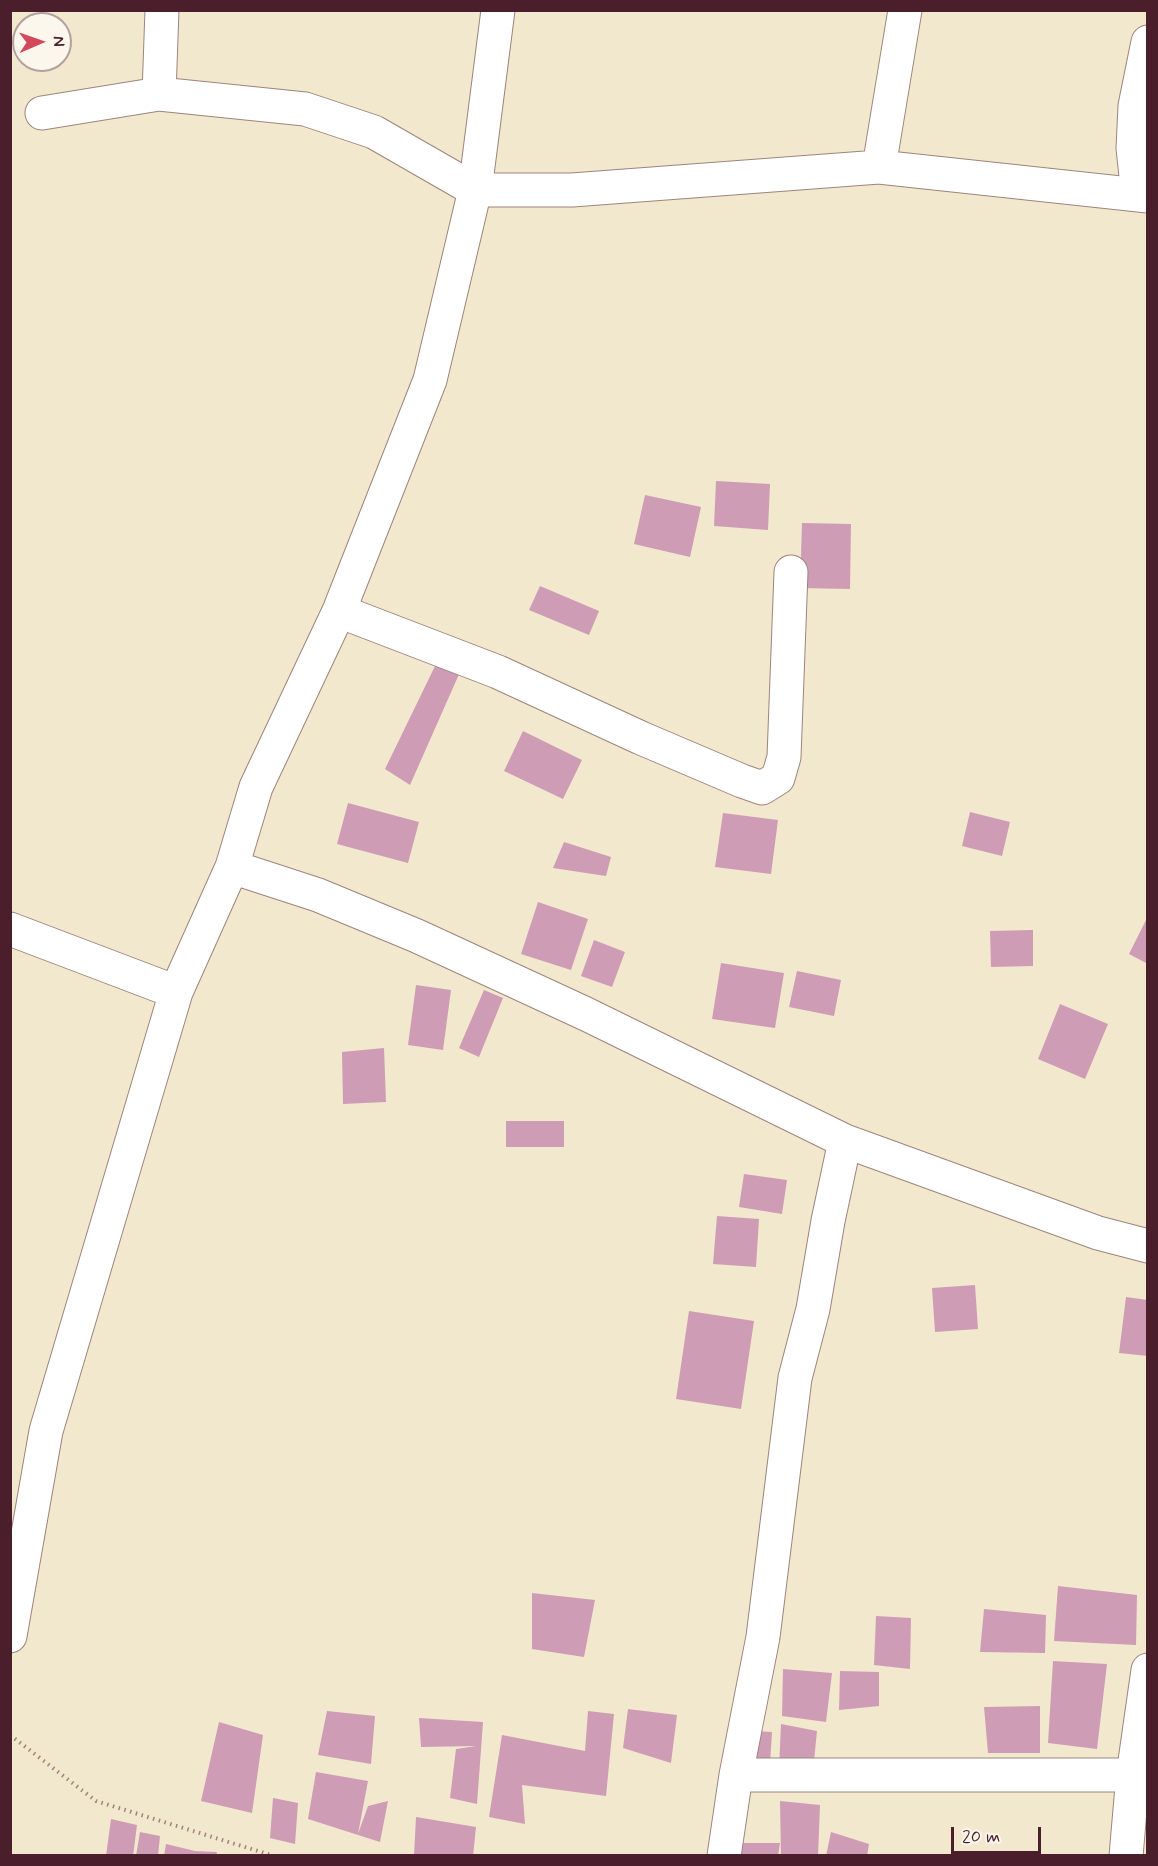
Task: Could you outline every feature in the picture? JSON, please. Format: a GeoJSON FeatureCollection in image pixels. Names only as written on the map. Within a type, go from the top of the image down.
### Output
{"type":"FeatureCollection","features":[{"type":"Feature","properties":{"kind":"street"},"geometry":{"type":"LineString","coordinates":[[159,94],[162,10]]}},
{"type":"Feature","properties":{"kind":"street"},"geometry":{"type":"LineString","coordinates":[[10,1636],[46,1431],[176,992],[232,867],[256,787],[339,611],[430,380],[475,190],[498,10]]}},
{"type":"Feature","properties":{"kind":"street"},"geometry":{"type":"LineString","coordinates":[[879,167],[905,10]]}},
{"type":"Feature","properties":{"kind":"street"},"geometry":{"type":"LineString","coordinates":[[42,113],[159,94],[305,109],[374,132],[475,190],[572,190],[879,167],[1143,195],[1133,148],[1135,106],[1148,42]]}},
{"type":"Feature","properties":{"kind":"street"},"geometry":{"type":"LineString","coordinates":[[339,611],[498,672],[641,738],[762,788],[778,778],[784,757],[791,572]]}},
{"type":"Feature","properties":{"kind":"street"},"geometry":{"type":"LineString","coordinates":[[232,867],[318,895],[417,936],[586,1014],[845,1141],[1098,1233],[1148,1246]]}},
{"type":"Feature","properties":{"kind":"street"},"geometry":{"type":"LineString","coordinates":[[10,929],[176,992]]}},
{"type":"Feature","properties":{"kind":"street"},"geometry":{"type":"LineString","coordinates":[[724,1856],[736,1776],[763,1637],[795,1378],[813,1309],[845,1141]]}},
{"type":"Feature","properties":{"kind":"street"},"geometry":{"type":"LineString","coordinates":[[1126,1856],[1133,1775],[1148,1670]]}},
{"type":"Feature","properties":{"kind":"street"},"geometry":{"type":"LineString","coordinates":[[736,1776],[1133,1775]]}},
{"type":"Feature","properties":{"kind":"path"},"geometry":{"type":"LineString","coordinates":[[10,1735],[96,1801],[274,1856]]}},
{"type":"Feature","properties":{"kind":"building"},"geometry":{"type":"Polygon","coordinates":[[[716,481],[770,484],[768,530],[714,526],[716,481]]]}},
{"type":"Feature","properties":{"kind":"building"},"geometry":{"type":"Polygon","coordinates":[[[645,495],[701,507],[690,557],[634,544],[645,495]]]}},
{"type":"Feature","properties":{"kind":"building"},"geometry":{"type":"Polygon","coordinates":[[[802,523],[851,524],[850,589],[800,588],[802,523]]]}},
{"type":"Feature","properties":{"kind":"building"},"geometry":{"type":"Polygon","coordinates":[[[540,586],[599,611],[589,635],[529,610],[540,586]]]}},
{"type":"Feature","properties":{"kind":"building"},"geometry":{"type":"Polygon","coordinates":[[[436,664],[460,672],[410,785],[385,769],[436,664]]]}},
{"type":"Feature","properties":{"kind":"building"},"geometry":{"type":"Polygon","coordinates":[[[523,731],[582,760],[563,799],[504,771],[523,731]]]}},
{"type":"Feature","properties":{"kind":"building"},"geometry":{"type":"Polygon","coordinates":[[[348,803],[419,822],[408,863],[337,844],[348,803]]]}},
{"type":"Feature","properties":{"kind":"building"},"geometry":{"type":"Polygon","coordinates":[[[970,812],[1010,822],[1002,856],[962,846],[970,812]]]}},
{"type":"Feature","properties":{"kind":"building"},"geometry":{"type":"Polygon","coordinates":[[[723,813],[778,820],[771,874],[715,867],[723,813]]]}},
{"type":"Feature","properties":{"kind":"building"},"geometry":{"type":"Polygon","coordinates":[[[564,842],[611,857],[606,876],[553,868],[564,842]]]}},
{"type":"Feature","properties":{"kind":"building"},"geometry":{"type":"Polygon","coordinates":[[[538,902],[588,919],[571,970],[521,954],[538,902]]]}},
{"type":"Feature","properties":{"kind":"building"},"geometry":{"type":"Polygon","coordinates":[[[1148,916],[1148,964],[1129,954],[1148,916]]]}},
{"type":"Feature","properties":{"kind":"building"},"geometry":{"type":"Polygon","coordinates":[[[1033,930],[1033,966],[991,967],[990,931],[1033,930]]]}},
{"type":"Feature","properties":{"kind":"building"},"geometry":{"type":"Polygon","coordinates":[[[594,940],[625,952],[612,987],[581,976],[594,940]]]}},
{"type":"Feature","properties":{"kind":"building"},"geometry":{"type":"Polygon","coordinates":[[[721,963],[784,973],[775,1028],[712,1019],[721,963]]]}},
{"type":"Feature","properties":{"kind":"building"},"geometry":{"type":"Polygon","coordinates":[[[797,971],[841,980],[834,1016],[789,1007],[797,971]]]}},
{"type":"Feature","properties":{"kind":"building"},"geometry":{"type":"Polygon","coordinates":[[[416,985],[451,990],[443,1050],[408,1045],[416,985]]]}},
{"type":"Feature","properties":{"kind":"building"},"geometry":{"type":"Polygon","coordinates":[[[484,990],[503,998],[479,1057],[459,1048],[484,990]]]}},
{"type":"Feature","properties":{"kind":"building"},"geometry":{"type":"Polygon","coordinates":[[[1060,1004],[1108,1024],[1085,1079],[1038,1059],[1060,1004]]]}},
{"type":"Feature","properties":{"kind":"building"},"geometry":{"type":"Polygon","coordinates":[[[384,1048],[386,1102],[343,1104],[342,1052],[384,1048]]]}},
{"type":"Feature","properties":{"kind":"building"},"geometry":{"type":"Polygon","coordinates":[[[506,1121],[564,1121],[564,1147],[506,1147],[506,1121]]]}},
{"type":"Feature","properties":{"kind":"building"},"geometry":{"type":"Polygon","coordinates":[[[744,1174],[787,1180],[782,1214],[739,1207],[744,1174]]]}},
{"type":"Feature","properties":{"kind":"building"},"geometry":{"type":"Polygon","coordinates":[[[717,1216],[759,1219],[756,1267],[713,1264],[717,1216]]]}},
{"type":"Feature","properties":{"kind":"building"},"geometry":{"type":"Polygon","coordinates":[[[975,1285],[978,1329],[935,1332],[932,1288],[975,1285]]]}},
{"type":"Feature","properties":{"kind":"building"},"geometry":{"type":"Polygon","coordinates":[[[1126,1297],[1148,1300],[1148,1356],[1119,1353],[1126,1297]]]}},
{"type":"Feature","properties":{"kind":"building"},"geometry":{"type":"Polygon","coordinates":[[[689,1311],[754,1321],[741,1409],[676,1399],[689,1311]]]}},
{"type":"Feature","properties":{"kind":"building"},"geometry":{"type":"Polygon","coordinates":[[[1058,1586],[1137,1595],[1136,1645],[1054,1641],[1058,1586]]]}},
{"type":"Feature","properties":{"kind":"building"},"geometry":{"type":"Polygon","coordinates":[[[532,1593],[595,1600],[584,1657],[532,1649],[532,1593]]]}},
{"type":"Feature","properties":{"kind":"building"},"geometry":{"type":"Polygon","coordinates":[[[984,1609],[1046,1615],[1045,1653],[980,1652],[984,1609]]]}},
{"type":"Feature","properties":{"kind":"building"},"geometry":{"type":"Polygon","coordinates":[[[876,1616],[911,1618],[910,1669],[874,1665],[876,1616]]]}},
{"type":"Feature","properties":{"kind":"building"},"geometry":{"type":"Polygon","coordinates":[[[1053,1661],[1107,1664],[1097,1749],[1048,1743],[1053,1661]]]}},
{"type":"Feature","properties":{"kind":"building"},"geometry":{"type":"Polygon","coordinates":[[[783,1669],[832,1673],[826,1722],[782,1716],[783,1669]]]}},
{"type":"Feature","properties":{"kind":"building"},"geometry":{"type":"Polygon","coordinates":[[[840,1671],[879,1672],[879,1706],[839,1710],[840,1671]]]}},
{"type":"Feature","properties":{"kind":"building"},"geometry":{"type":"Polygon","coordinates":[[[1040,1706],[1040,1753],[988,1753],[984,1707],[1040,1706]]]}},
{"type":"Feature","properties":{"kind":"building"},"geometry":{"type":"Polygon","coordinates":[[[628,1709],[677,1715],[671,1763],[623,1748],[628,1709]]]}},
{"type":"Feature","properties":{"kind":"building"},"geometry":{"type":"Polygon","coordinates":[[[327,1711],[375,1716],[371,1764],[318,1755],[327,1711]]]}},
{"type":"Feature","properties":{"kind":"building"},"geometry":{"type":"Polygon","coordinates":[[[588,1711],[614,1714],[606,1796],[522,1785],[525,1824],[489,1817],[502,1735],[585,1751],[588,1711]]]}},
{"type":"Feature","properties":{"kind":"building"},"geometry":{"type":"Polygon","coordinates":[[[419,1718],[483,1722],[477,1804],[450,1798],[456,1749],[476,1746],[421,1747],[419,1718]]]}},
{"type":"Feature","properties":{"kind":"building"},"geometry":{"type":"Polygon","coordinates":[[[219,1722],[263,1735],[252,1813],[201,1801],[219,1722]]]}},
{"type":"Feature","properties":{"kind":"building"},"geometry":{"type":"Polygon","coordinates":[[[781,1724],[817,1731],[813,1771],[779,1769],[781,1724]]]}},
{"type":"Feature","properties":{"kind":"building"},"geometry":{"type":"Polygon","coordinates":[[[754,1731],[772,1732],[770,1764],[751,1762],[754,1731]]]}},
{"type":"Feature","properties":{"kind":"building"},"geometry":{"type":"Polygon","coordinates":[[[316,1772],[368,1781],[358,1834],[368,1806],[388,1801],[380,1842],[308,1819],[316,1772]]]}},
{"type":"Feature","properties":{"kind":"building"},"geometry":{"type":"Polygon","coordinates":[[[273,1798],[298,1803],[295,1844],[270,1838],[273,1798]]]}},
{"type":"Feature","properties":{"kind":"building"},"geometry":{"type":"Polygon","coordinates":[[[780,1801],[820,1805],[818,1856],[781,1856],[780,1801]]]}},
{"type":"Feature","properties":{"kind":"building"},"geometry":{"type":"Polygon","coordinates":[[[416,1817],[476,1827],[473,1856],[414,1856],[416,1817]]]}},
{"type":"Feature","properties":{"kind":"building"},"geometry":{"type":"Polygon","coordinates":[[[111,1819],[137,1825],[133,1856],[106,1856],[111,1819]]]}},
{"type":"Feature","properties":{"kind":"building"},"geometry":{"type":"Polygon","coordinates":[[[140,1832],[160,1836],[158,1856],[136,1856],[140,1832]]]}},
{"type":"Feature","properties":{"kind":"building"},"geometry":{"type":"Polygon","coordinates":[[[831,1832],[869,1844],[867,1856],[826,1856],[831,1832]]]}},
{"type":"Feature","properties":{"kind":"building"},"geometry":{"type":"Polygon","coordinates":[[[742,1843],[780,1843],[778,1856],[740,1856],[742,1843]]]}},
{"type":"Feature","properties":{"kind":"building"},"geometry":{"type":"Polygon","coordinates":[[[166,1844],[195,1851],[217,1852],[216,1856],[164,1856],[166,1844]]]}}]}
